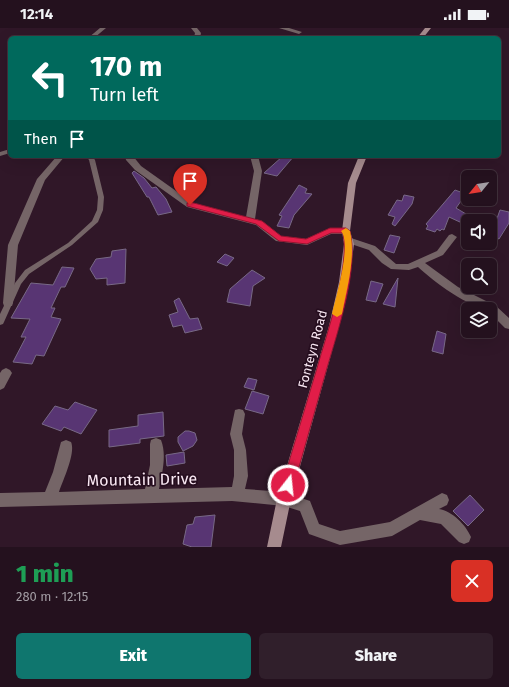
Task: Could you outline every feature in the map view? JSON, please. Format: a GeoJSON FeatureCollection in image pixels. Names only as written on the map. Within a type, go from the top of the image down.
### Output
{"type":"FeatureCollection","features":[{"type":"Feature","properties":{"kind":"street"},"geometry":{"type":"LineString","coordinates":[[93,36],[103,28]]}},
{"type":"Feature","properties":{"kind":"street"},"geometry":{"type":"LineString","coordinates":[[282,28],[299,32]]}},
{"type":"Feature","properties":{"kind":"street"},"geometry":{"type":"LineString","coordinates":[[422,36],[428,28]]}},
{"type":"Feature","properties":{"kind":"street"},"geometry":{"type":"LineString","coordinates":[[8,303],[13,245],[41,179],[59,158]]}},
{"type":"Feature","properties":{"kind":"street"},"geometry":{"type":"LineString","coordinates":[[128,158],[138,168],[190,205],[259,223],[279,239],[307,242],[330,231],[347,235],[372,248],[385,261],[394,266],[409,267],[440,253],[452,237]]}},
{"type":"Feature","properties":{"kind":"street"},"geometry":{"type":"LineString","coordinates":[[250,221],[258,171],[255,158]]}},
{"type":"Feature","properties":{"kind":"street","name":"Fonteyn Road"},"geometry":{"type":"LineString","coordinates":[[274,547],[284,500],[334,326],[344,282],[349,244],[347,235],[352,183],[362,158]]}},
{"type":"Feature","properties":{"kind":"street"},"geometry":{"type":"LineString","coordinates":[[420,263],[436,278],[448,286],[501,314],[509,325]]}},
{"type":"Feature","properties":{"kind":"street"},"geometry":{"type":"LineString","coordinates":[[0,385],[6,373]]}},
{"type":"Feature","properties":{"kind":"street"},"geometry":{"type":"LineString","coordinates":[[237,494],[241,476],[240,450],[236,434],[239,414]]}},
{"type":"Feature","properties":{"kind":"street"},"geometry":{"type":"LineString","coordinates":[[151,496],[157,465],[156,444]]}},
{"type":"Feature","properties":{"kind":"street"},"geometry":{"type":"LineString","coordinates":[[49,498],[60,472],[66,446]]}},
{"type":"Feature","properties":{"kind":"street","name":"Mountain Drive"},"geometry":{"type":"LineString","coordinates":[[0,500],[237,494],[284,500],[305,506],[314,529],[340,538],[392,530],[418,513]]}},
{"type":"Feature","properties":{"kind":"street"},"geometry":{"type":"LineString","coordinates":[[418,513],[442,500]]}},
{"type":"Feature","properties":{"kind":"street"},"geometry":{"type":"LineString","coordinates":[[418,513],[445,517],[464,537]]}},
{"type":"Feature","properties":{"kind":"lane"},"geometry":{"type":"LineString","coordinates":[[0,322],[18,283],[26,272],[70,244],[95,222],[100,210],[101,197],[90,158]]}},
{"type":"Feature","properties":{"kind":"building"},"geometry":{"type":"Polygon","coordinates":[[[281,158],[292,158],[277,176],[264,173],[281,158]]]}},
{"type":"Feature","properties":{"kind":"building"},"geometry":{"type":"Polygon","coordinates":[[[134,171],[144,178],[152,188],[156,187],[166,199],[172,212],[158,215],[149,197],[147,197],[132,173],[134,171]]]}},
{"type":"Feature","properties":{"kind":"building"},"geometry":{"type":"Polygon","coordinates":[[[299,185],[307,189],[305,193],[312,194],[294,215],[289,228],[277,226],[282,216],[279,215],[299,185]]]}},
{"type":"Feature","properties":{"kind":"building"},"geometry":{"type":"Polygon","coordinates":[[[455,190],[461,192],[461,201],[456,208],[466,214],[461,214],[461,223],[449,217],[444,230],[442,229],[440,231],[437,229],[435,232],[426,229],[428,226],[426,224],[455,190]]]}},
{"type":"Feature","properties":{"kind":"building"},"geometry":{"type":"Polygon","coordinates":[[[404,195],[414,197],[412,204],[395,226],[392,224],[395,217],[388,215],[397,200],[402,201],[404,195]]]}},
{"type":"Feature","properties":{"kind":"building"},"geometry":{"type":"Polygon","coordinates":[[[500,210],[509,212],[509,223],[499,239],[497,238],[497,218],[500,210]]]}},
{"type":"Feature","properties":{"kind":"building"},"geometry":{"type":"Polygon","coordinates":[[[390,235],[400,237],[394,253],[384,250],[390,235]]]}},
{"type":"Feature","properties":{"kind":"building"},"geometry":{"type":"Polygon","coordinates":[[[126,249],[125,283],[107,285],[107,278],[96,279],[90,269],[96,259],[111,257],[112,251],[126,249]]]}},
{"type":"Feature","properties":{"kind":"building"},"geometry":{"type":"Polygon","coordinates":[[[225,254],[234,258],[227,266],[217,262],[225,254]]]}},
{"type":"Feature","properties":{"kind":"building"},"geometry":{"type":"Polygon","coordinates":[[[62,267],[74,268],[65,287],[61,287],[51,308],[55,308],[51,317],[61,319],[44,356],[36,355],[32,364],[13,362],[26,337],[21,337],[30,319],[11,318],[31,283],[53,285],[62,267]]]}},
{"type":"Feature","properties":{"kind":"building"},"geometry":{"type":"Polygon","coordinates":[[[252,270],[265,278],[253,286],[250,306],[227,302],[230,289],[252,270]]]}},
{"type":"Feature","properties":{"kind":"building"},"geometry":{"type":"Polygon","coordinates":[[[398,278],[395,307],[383,304],[398,278]]]}},
{"type":"Feature","properties":{"kind":"building"},"geometry":{"type":"Polygon","coordinates":[[[371,281],[383,284],[376,302],[366,300],[371,281]]]}},
{"type":"Feature","properties":{"kind":"building"},"geometry":{"type":"Polygon","coordinates":[[[179,298],[190,319],[198,318],[202,329],[185,333],[182,325],[173,327],[169,315],[178,312],[174,301],[179,298]]]}},
{"type":"Feature","properties":{"kind":"building"},"geometry":{"type":"Polygon","coordinates":[[[437,331],[446,334],[443,354],[432,351],[437,331]]]}},
{"type":"Feature","properties":{"kind":"building"},"geometry":{"type":"Polygon","coordinates":[[[248,378],[257,380],[254,390],[244,387],[248,378]]]}},
{"type":"Feature","properties":{"kind":"building"},"geometry":{"type":"Polygon","coordinates":[[[252,391],[269,396],[263,414],[245,409],[252,391]]]}},
{"type":"Feature","properties":{"kind":"building"},"geometry":{"type":"Polygon","coordinates":[[[75,402],[97,410],[81,434],[64,427],[61,431],[42,424],[55,406],[68,410],[75,402]]]}},
{"type":"Feature","properties":{"kind":"building"},"geometry":{"type":"Polygon","coordinates":[[[163,412],[164,436],[140,439],[140,443],[109,447],[109,430],[138,426],[138,415],[163,412]]]}},
{"type":"Feature","properties":{"kind":"building"},"geometry":{"type":"Polygon","coordinates":[[[185,431],[195,433],[197,440],[193,446],[183,451],[178,442],[178,437],[185,431]]]}},
{"type":"Feature","properties":{"kind":"building"},"geometry":{"type":"Polygon","coordinates":[[[184,452],[185,463],[167,466],[166,455],[184,452]]]}},
{"type":"Feature","properties":{"kind":"building"},"geometry":{"type":"Polygon","coordinates":[[[470,495],[484,510],[468,526],[453,511],[470,495]]]}},
{"type":"Feature","properties":{"kind":"building"},"geometry":{"type":"Polygon","coordinates":[[[215,515],[211,547],[192,547],[183,544],[187,525],[193,524],[195,517],[215,515]]]}},
{"type":"Feature","properties":{"kind":"slow traffic"},"geometry":{"type":"LineString","coordinates":[[337,314],[344,282],[349,244],[345,231]]}},
{"type":"Feature","properties":{"kind":"route"},"geometry":{"type":"LineString","coordinates":[[190,205],[259,223],[279,239],[307,242],[330,231],[346,231],[349,244],[344,282],[334,326],[288,485]]}}]}
